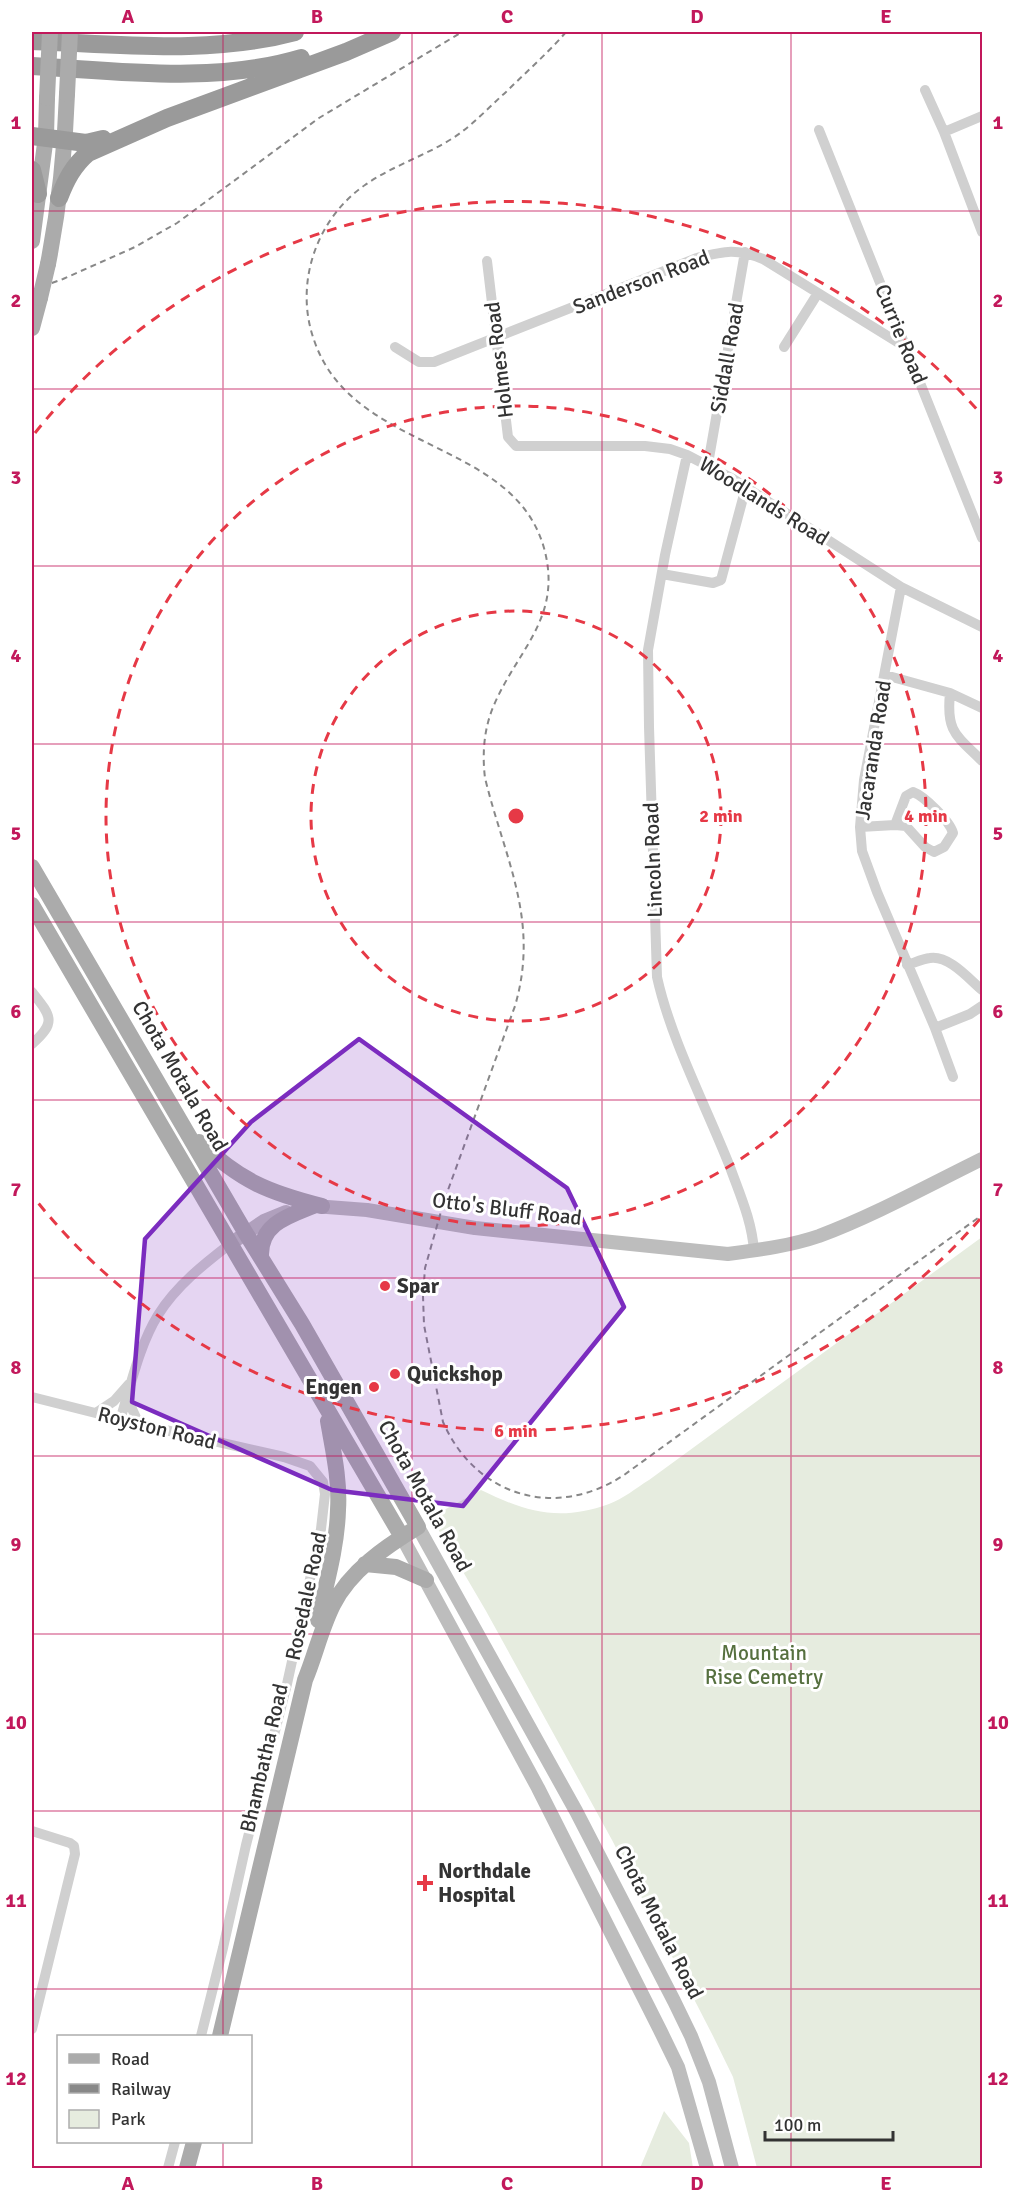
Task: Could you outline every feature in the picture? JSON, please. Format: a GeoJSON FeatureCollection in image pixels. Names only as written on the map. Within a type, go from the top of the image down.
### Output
{"type":"FeatureCollection","features":[{"type":"Feature","properties":{"kind":"highway"},"geometry":{"type":"LineString","coordinates":[[32,41],[168,46],[221,44],[272,38],[295,32]]}},
{"type":"Feature","properties":{"kind":"highway"},"geometry":{"type":"LineString","coordinates":[[32,66],[162,74],[225,71],[282,63],[340,46],[376,32]]}},
{"type":"Feature","properties":{"kind":"highway"},"geometry":{"type":"LineString","coordinates":[[59,198],[69,174],[88,153],[148,126],[346,52],[392,32]]}},
{"type":"Feature","properties":{"kind":"highway"},"geometry":{"type":"LineString","coordinates":[[39,136],[86,143],[148,126]]}},
{"type":"Feature","properties":{"kind":"highway"},"geometry":{"type":"LineString","coordinates":[[32,170],[38,194]]}},
{"type":"Feature","properties":{"kind":"main road"},"geometry":{"type":"LineString","coordinates":[[32,239],[38,194],[39,136],[47,98],[50,32]]}},
{"type":"Feature","properties":{"kind":"main road"},"geometry":{"type":"LineString","coordinates":[[32,328],[48,264],[59,198],[66,140],[70,32]]}},
{"type":"Feature","properties":{"kind":"main road","name":"Chota Motala Road"},"geometry":{"type":"LineString","coordinates":[[32,867],[245,1232],[302,1324],[418,1527]]}},
{"type":"Feature","properties":{"kind":"main road","name":"Chota Motala Road"},"geometry":{"type":"LineString","coordinates":[[32,905],[402,1537]]}},
{"type":"Feature","properties":{"kind":"main road"},"geometry":{"type":"LineString","coordinates":[[185,1129],[212,1154],[254,1184],[317,1206]]}},
{"type":"Feature","properties":{"kind":"main road"},"geometry":{"type":"LineString","coordinates":[[261,1256],[262,1240],[268,1231],[280,1221],[317,1206]]}},
{"type":"Feature","properties":{"kind":"main road"},"geometry":{"type":"LineString","coordinates":[[305,1680],[332,1556],[339,1509],[336,1466],[326,1409]]}},
{"type":"Feature","properties":{"kind":"main road","name":"Bhambatha Road"},"geometry":{"type":"LineString","coordinates":[[220,2035],[305,1680],[333,1604],[352,1576],[365,1564],[418,1527]]}},
{"type":"Feature","properties":{"kind":"main road"},"geometry":{"type":"LineString","coordinates":[[365,1564],[396,1567],[426,1580]]}},
{"type":"Feature","properties":{"kind":"main road"},"geometry":{"type":"LineString","coordinates":[[187,2169],[194,2143]]}},
{"type":"Feature","properties":{"kind":"street"},"geometry":{"type":"LineString","coordinates":[[925,90],[944,132],[982,232]]}},
{"type":"Feature","properties":{"kind":"street"},"geometry":{"type":"LineString","coordinates":[[944,132],[982,116]]}},
{"type":"Feature","properties":{"kind":"street","name":"Currie Road"},"geometry":{"type":"LineString","coordinates":[[819,130],[982,538]]}},
{"type":"Feature","properties":{"kind":"street","name":"Sanderson Road"},"geometry":{"type":"LineString","coordinates":[[394,347],[419,362],[434,362],[697,258],[724,251],[745,252],[763,259],[907,348]]}},
{"type":"Feature","properties":{"kind":"street","name":"Siddall Road"},"geometry":{"type":"LineString","coordinates":[[708,464],[745,252]]}},
{"type":"Feature","properties":{"kind":"street","name":"Holmes Road"},"geometry":{"type":"LineString","coordinates":[[487,261],[508,437],[516,446],[526,447]]}},
{"type":"Feature","properties":{"kind":"street"},"geometry":{"type":"LineString","coordinates":[[784,347],[818,293]]}},
{"type":"Feature","properties":{"kind":"street","name":"Woodlands Road"},"geometry":{"type":"LineString","coordinates":[[526,447],[645,446],[687,455],[708,464],[746,487],[901,587],[982,627]]}},
{"type":"Feature","properties":{"kind":"street","name":"Lincoln Road"},"geometry":{"type":"LineString","coordinates":[[687,455],[648,650],[657,976],[666,1014],[716,1131],[746,1210],[751,1226],[754,1251]]}},
{"type":"Feature","properties":{"kind":"street"},"geometry":{"type":"LineString","coordinates":[[662,574],[713,583],[721,580],[746,487]]}},
{"type":"Feature","properties":{"kind":"street","name":"Jacaranda Road"},"geometry":{"type":"LineString","coordinates":[[901,587],[864,780],[860,827],[862,851],[953,1077]]}},
{"type":"Feature","properties":{"kind":"street"},"geometry":{"type":"LineString","coordinates":[[885,675],[950,693],[982,708]]}},
{"type":"Feature","properties":{"kind":"street"},"geometry":{"type":"LineString","coordinates":[[950,693],[951,729],[982,761]]}},
{"type":"Feature","properties":{"kind":"street"},"geometry":{"type":"LineString","coordinates":[[860,827],[906,826],[925,847],[934,852],[944,847],[953,833],[944,818],[920,795],[913,792],[906,796],[895,825]]}},
{"type":"Feature","properties":{"kind":"street"},"geometry":{"type":"LineString","coordinates":[[907,965],[930,958],[939,958],[948,962],[982,990]]}},
{"type":"Feature","properties":{"kind":"street"},"geometry":{"type":"LineString","coordinates":[[32,992],[47,1010],[49,1017],[49,1025],[45,1033],[32,1044]]}},
{"type":"Feature","properties":{"kind":"street"},"geometry":{"type":"LineString","coordinates":[[935,1028],[970,1014],[982,1006]]}},
{"type":"Feature","properties":{"kind":"street","name":"Otto's Bluff Road"},"geometry":{"type":"LineString","coordinates":[[120,1420],[144,1344],[158,1315],[187,1281],[230,1244],[245,1232],[281,1214],[317,1206],[367,1210],[475,1228],[728,1254],[754,1251],[818,1236],[982,1159]]}},
{"type":"Feature","properties":{"kind":"street"},"geometry":{"type":"LineString","coordinates":[[96,1413],[114,1401],[133,1380]]}},
{"type":"Feature","properties":{"kind":"street","name":"Royston Road"},"geometry":{"type":"LineString","coordinates":[[32,1397],[120,1420],[284,1457]]}},
{"type":"Feature","properties":{"kind":"street"},"geometry":{"type":"LineString","coordinates":[[127,1398],[139,1424]]}},
{"type":"Feature","properties":{"kind":"street","name":"Rosedale Road"},"geometry":{"type":"LineString","coordinates":[[202,2035],[224,1948],[321,1529],[325,1494],[323,1482],[310,1466],[284,1457]]}},
{"type":"Feature","properties":{"kind":"street","name":"Chota Motala Road"},"geometry":{"type":"LineString","coordinates":[[418,1527],[581,1820],[683,2018],[709,2082],[732,2169]]}},
{"type":"Feature","properties":{"kind":"street","name":"Chota Motala Road"},"geometry":{"type":"LineString","coordinates":[[402,1537],[538,1788],[662,2032],[678,2067],[707,2169]]}},
{"type":"Feature","properties":{"kind":"street"},"geometry":{"type":"LineString","coordinates":[[32,1832],[70,1843],[74,1846],[75,1854],[32,2030]]}},
{"type":"Feature","properties":{"kind":"street"},"geometry":{"type":"LineString","coordinates":[[168,2169],[175,2143]]}},
{"type":"Feature","properties":{"kind":"highlighted area"},"geometry":{"type":"Polygon","coordinates":[[[359,1039],[567,1188],[624,1307],[463,1506],[332,1490],[132,1402],[145,1239],[251,1122],[359,1039]]]}},
{"type":"Feature","properties":{"kind":"green space","name":"Mountain Rise Cemetry"},"geometry":{"type":"Polygon","coordinates":[[[982,1237],[982,2168],[757,2168],[733,2077],[713,2036],[612,1840],[486,1611],[431,1517],[481,1490],[528,1509],[558,1513],[591,1509],[619,1499],[649,1480],[982,1237]]]}},
{"type":"Feature","properties":{"kind":"green space"},"geometry":{"type":"Polygon","coordinates":[[[664,2111],[689,2143],[693,2168],[640,2168],[664,2111]]]}},
{"type":"Feature","properties":{"kind":"railway"},"geometry":{"type":"LineString","coordinates":[[32,290],[135,247],[177,223],[319,118],[462,32]]}},
{"type":"Feature","properties":{"kind":"railway"},"geometry":{"type":"LineString","coordinates":[[566,32],[506,92],[460,133],[375,178],[348,199],[322,234],[308,275],[308,319],[314,340],[334,377],[362,405],[395,426],[468,464],[500,485],[527,512],[544,548],[548,572],[548,594],[543,613],[494,705],[485,741],[485,778],[517,890],[524,946],[522,975],[515,1006],[444,1201],[425,1268],[424,1325],[443,1422],[457,1448],[476,1468],[497,1484],[520,1494],[546,1498],[572,1496],[598,1489],[624,1475],[982,1215]]}},
{"type":"Feature","properties":{"kind":"place","name":"Spar"},"geometry":{"type":"Point","coordinates":[385,1286]}},
{"type":"Feature","properties":{"kind":"place","name":"Quickshop"},"geometry":{"type":"Point","coordinates":[395,1374]}},
{"type":"Feature","properties":{"kind":"place","name":"Engen"},"geometry":{"type":"Point","coordinates":[374,1387]}},
{"type":"Feature","properties":{"kind":"place","name":"Northdale Hospital"},"geometry":{"type":"Point","coordinates":[425,1883]}}]}
